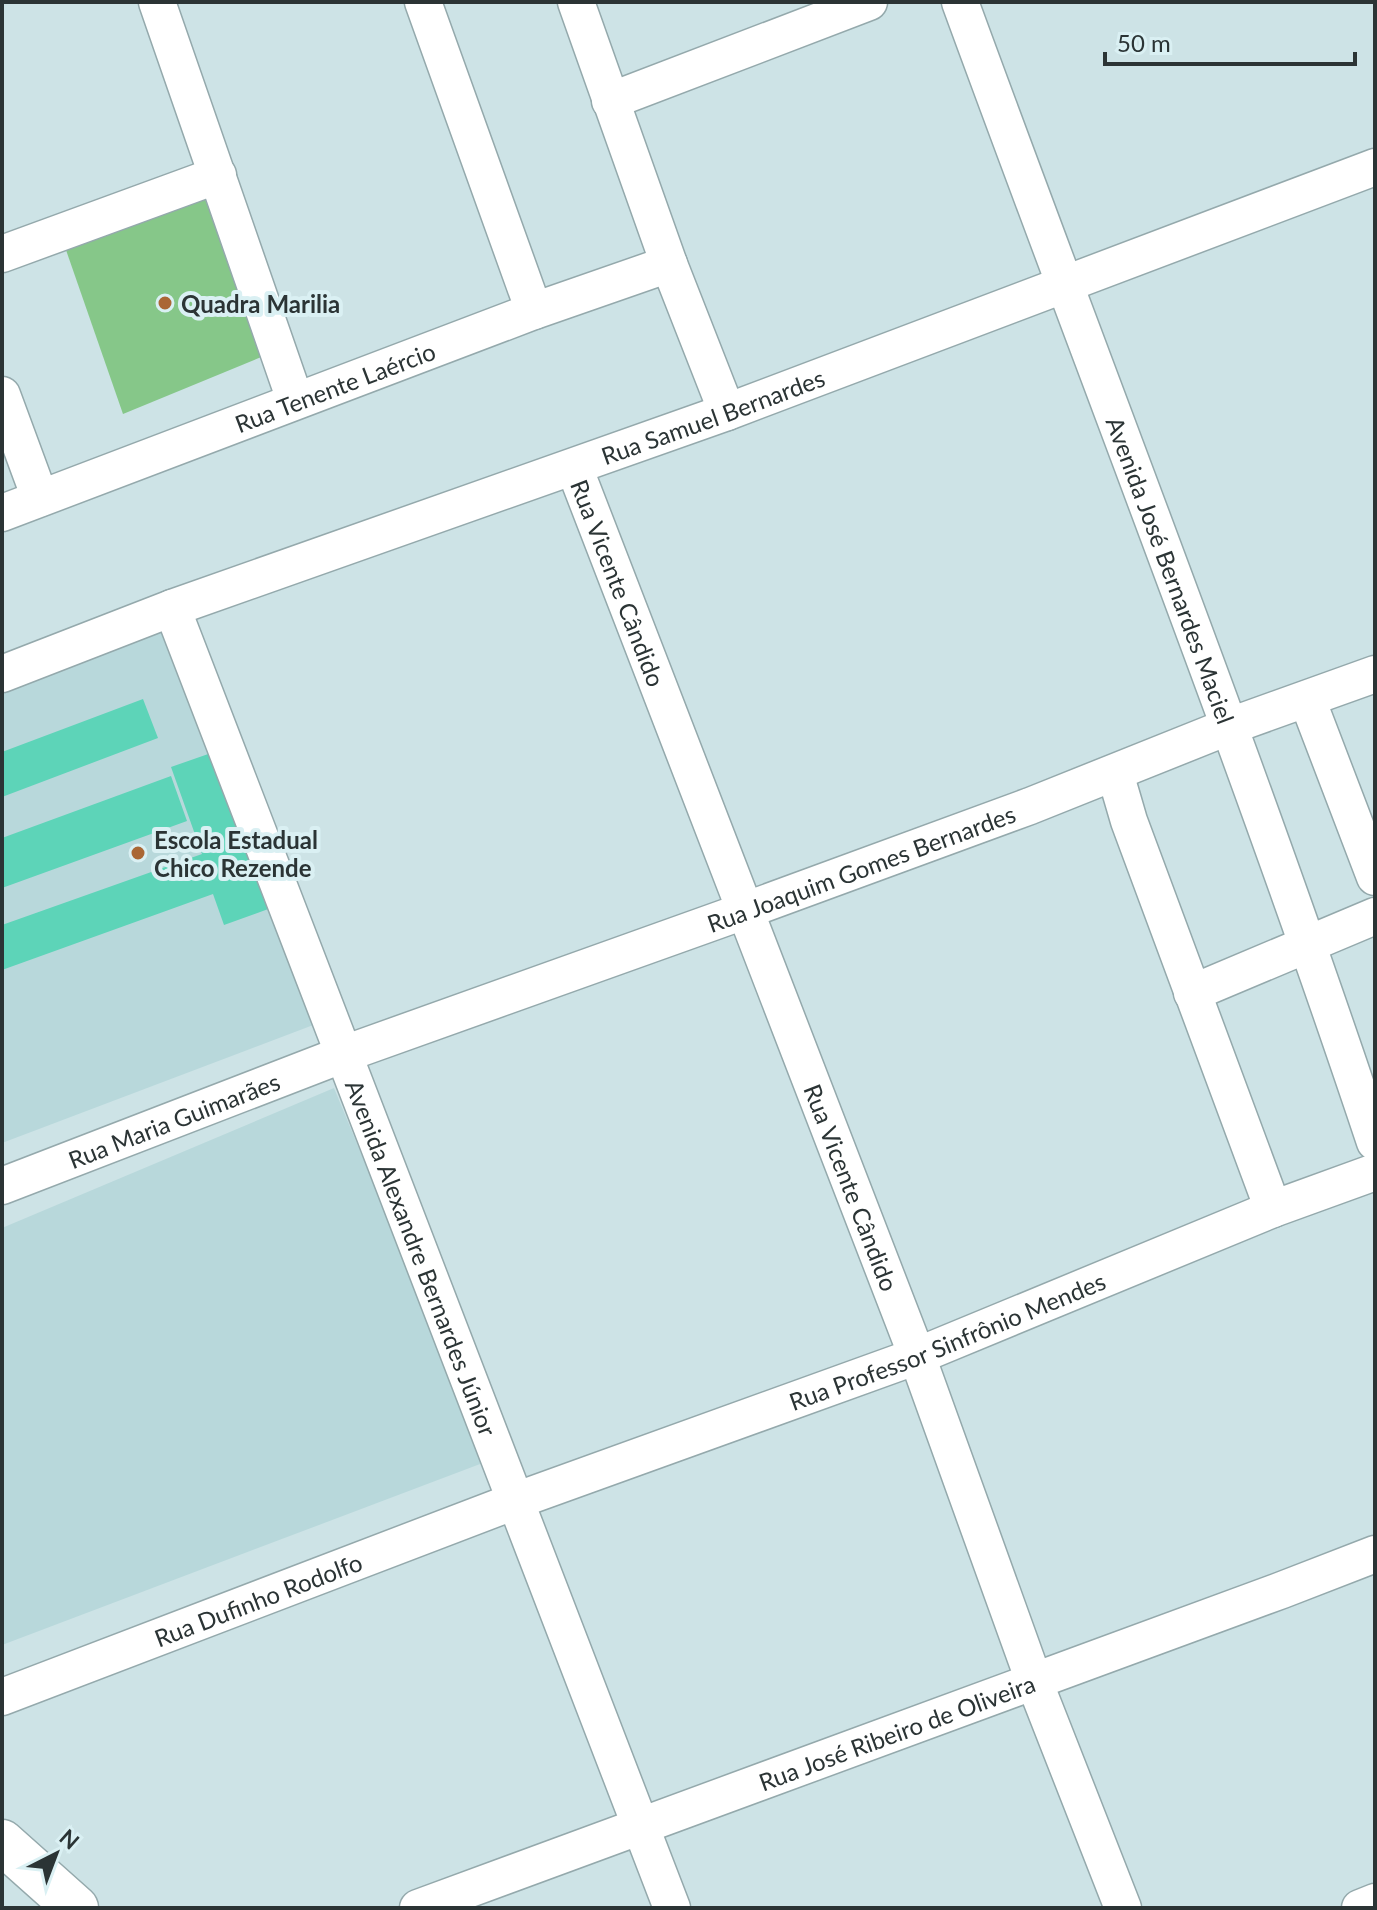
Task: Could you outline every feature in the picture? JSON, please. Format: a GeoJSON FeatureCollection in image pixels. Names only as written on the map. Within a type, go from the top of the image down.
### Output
{"type":"FeatureCollection","features":[{"type":"Feature","properties":{"kind":"main road"},"geometry":{"type":"LineString","coordinates":[[2,1842],[76,1908]]}},
{"type":"Feature","properties":{"kind":"street"},"geometry":{"type":"LineString","coordinates":[[157,2],[295,400]]}},
{"type":"Feature","properties":{"kind":"street"},"geometry":{"type":"LineString","coordinates":[[423,2],[534,311]]}},
{"type":"Feature","properties":{"kind":"street"},"geometry":{"type":"LineString","coordinates":[[576,2],[669,264],[727,412]]}},
{"type":"Feature","properties":{"kind":"street"},"geometry":{"type":"LineString","coordinates":[[610,101],[869,2]]}},
{"type":"Feature","properties":{"kind":"street","name":"Avenida José Bernardes Maciel"},"geometry":{"type":"LineString","coordinates":[[960,2],[1230,726],[1309,944],[1375,1142]]}},
{"type":"Feature","properties":{"kind":"street","name":"Rua Samuel Bernardes"},"geometry":{"type":"LineString","coordinates":[[2,674],[172,608],[727,412],[1375,167]]}},
{"type":"Feature","properties":{"kind":"street"},"geometry":{"type":"LineString","coordinates":[[2,254],[218,175]]}},
{"type":"Feature","properties":{"kind":"street","name":"Rua Tenente Laércio"},"geometry":{"type":"LineString","coordinates":[[2,513],[295,400],[669,264]]}},
{"type":"Feature","properties":{"kind":"street"},"geometry":{"type":"LineString","coordinates":[[2,395],[40,498]]}},
{"type":"Feature","properties":{"kind":"street","name":"Rua Vicente Cândido"},"geometry":{"type":"LineString","coordinates":[[574,467],[917,1356],[1034,1681],[1123,1908]]}},
{"type":"Feature","properties":{"kind":"street","name":"Avenida Alexandre Bernardes Júnior"},"geometry":{"type":"LineString","coordinates":[[172,608],[672,1908]]}},
{"type":"Feature","properties":{"kind":"street","name":"Rua Joaquim Gomes Bernardes"},"geometry":{"type":"LineString","coordinates":[[344,1054],[744,911],[1375,674]]}},
{"type":"Feature","properties":{"kind":"street"},"geometry":{"type":"LineString","coordinates":[[1307,699],[1375,877]]}},
{"type":"Feature","properties":{"kind":"street"},"geometry":{"type":"LineString","coordinates":[[1115,773],[1129,821],[1273,1209]]}},
{"type":"Feature","properties":{"kind":"street"},"geometry":{"type":"LineString","coordinates":[[1192,993],[1375,916]]}},
{"type":"Feature","properties":{"kind":"street","name":"Rua Maria Guimarães"},"geometry":{"type":"LineString","coordinates":[[2,1186],[344,1054]]}},
{"type":"Feature","properties":{"kind":"street","name":"Rua Professor Sinfrônio Mendes"},"geometry":{"type":"LineString","coordinates":[[515,1501],[917,1356],[1273,1209],[1375,1172]]}},
{"type":"Feature","properties":{"kind":"street","name":"Rua Dufinho Rodolfo"},"geometry":{"type":"LineString","coordinates":[[2,1697],[515,1501]]}},
{"type":"Feature","properties":{"kind":"street","name":"Rua José Ribeiro de Oliveira"},"geometry":{"type":"LineString","coordinates":[[418,1908],[1375,1554]]}},
{"type":"Feature","properties":{"kind":"street"},"geometry":{"type":"LineString","coordinates":[[1360,1908],[1375,1902]]}},
{"type":"Feature","properties":{"kind":"shaded area","name":"Escola Estadual Chico Rezende"},"geometry":{"type":"Polygon","coordinates":[[[185,621],[337,1016],[2,1143],[2,690],[185,621]]]}},
{"type":"Feature","properties":{"kind":"shaded area"},"geometry":{"type":"Polygon","coordinates":[[[334,1088],[488,1461],[2,1645],[2,1228],[334,1088]]]}},
{"type":"Feature","properties":{"kind":"green space","name":"Quadra Marilia"},"geometry":{"type":"Polygon","coordinates":[[[205,199],[266,355],[123,414],[66,250],[205,199]]]}},
{"type":"Feature","properties":{"kind":"building"},"geometry":{"type":"Polygon","coordinates":[[[143,699],[158,738],[2,797],[2,752],[143,699]]]}},
{"type":"Feature","properties":{"kind":"building"},"geometry":{"type":"Polygon","coordinates":[[[214,752],[271,908],[224,925],[213,894],[2,970],[2,925],[202,854],[171,767],[214,752]]]}},
{"type":"Feature","properties":{"kind":"building"},"geometry":{"type":"Polygon","coordinates":[[[171,776],[187,821],[2,888],[2,838],[171,776]]]}},
{"type":"Feature","properties":{"kind":"place","name":"Quadra Marilia"},"geometry":{"type":"Point","coordinates":[165,303]}},
{"type":"Feature","properties":{"kind":"place","name":"Escola Estadual Chico Rezende"},"geometry":{"type":"Point","coordinates":[138,853]}}]}
